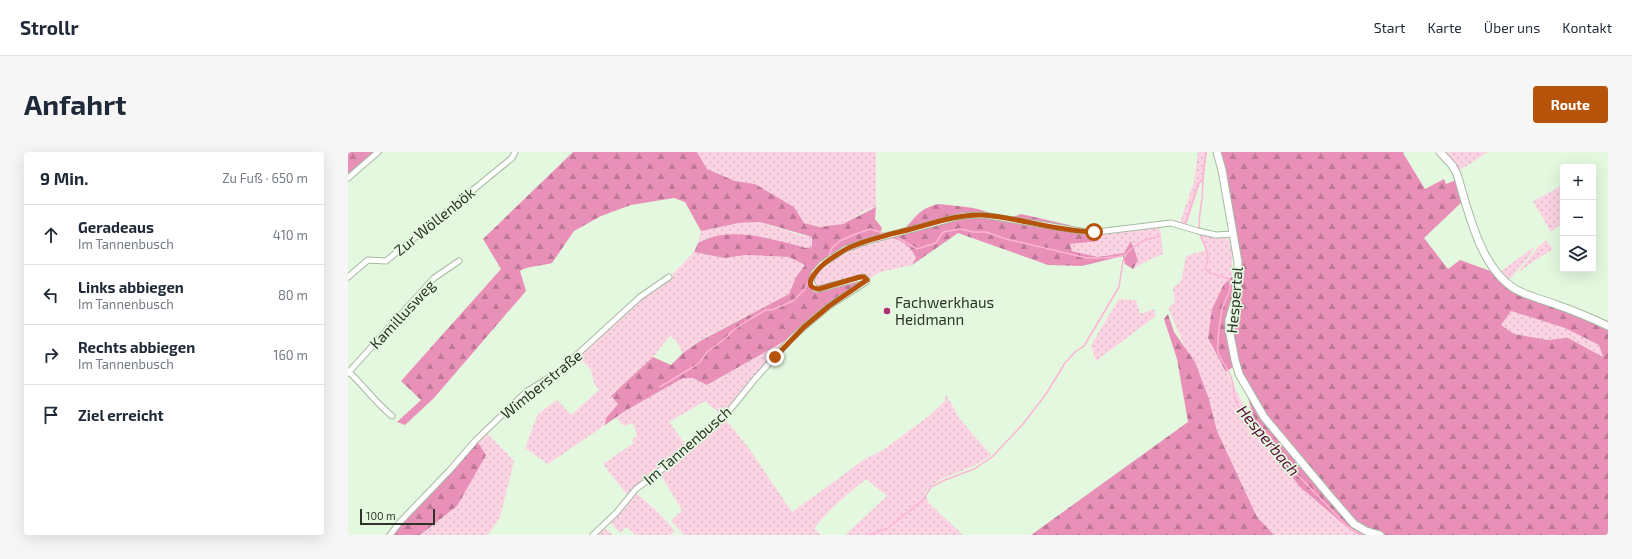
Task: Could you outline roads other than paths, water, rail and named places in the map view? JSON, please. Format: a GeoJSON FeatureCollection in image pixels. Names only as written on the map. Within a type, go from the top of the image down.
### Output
{"type":"FeatureCollection","features":[{"type":"Feature","properties":{"kind":"main road","name":"Hespertal"},"geometry":{"type":"LineString","coordinates":[[1217,152],[1222,170],[1238,262],[1237,294],[1229,320],[1229,329],[1239,374],[1264,417],[1354,524],[1366,531],[1380,535]]}},
{"type":"Feature","properties":{"kind":"main road"},"geometry":{"type":"LineString","coordinates":[[1440,152],[1452,165],[1457,174],[1480,243],[1491,264],[1504,281],[1516,290],[1576,311],[1608,326]]}},
{"type":"Feature","properties":{"kind":"street"},"geometry":{"type":"LineString","coordinates":[[348,178],[378,152]]}},
{"type":"Feature","properties":{"kind":"street","name":"Zur Wöllenbök"},"geometry":{"type":"LineString","coordinates":[[348,277],[368,260],[386,261],[512,158],[515,152]]}},
{"type":"Feature","properties":{"kind":"street","name":"Im Tannenbusch"},"geometry":{"type":"LineString","coordinates":[[593,535],[617,512],[636,489],[673,461],[725,416],[755,379],[799,331],[829,306],[866,282],[867,278],[864,277],[819,289],[815,289],[812,286],[811,282],[814,273],[822,264],[845,249],[877,238],[971,215],[1005,218],[1087,232],[1171,223],[1200,232],[1221,235],[1232,234]]}},
{"type":"Feature","properties":{"kind":"street","name":"Kamillusweg"},"geometry":{"type":"LineString","coordinates":[[392,416],[377,402],[366,388],[348,372],[434,278],[460,261]]}},
{"type":"Feature","properties":{"kind":"street","name":"Wimberstraße"},"geometry":{"type":"LineString","coordinates":[[390,535],[476,440],[526,392],[558,372],[640,297],[669,277]]}},
{"type":"Feature","properties":{"kind":"waterway","name":"Hesperbach"},"geometry":{"type":"LineString","coordinates":[[1206,152],[1199,229],[1208,254],[1205,268],[1210,273],[1229,279],[1230,283],[1229,291],[1222,309],[1218,352],[1231,376],[1236,402],[1238,406],[1269,436],[1290,467],[1348,527],[1362,535]]}},
{"type":"Feature","properties":{"kind":"waterway"},"geometry":{"type":"LineString","coordinates":[[1174,221],[1183,224],[1186,222],[1198,184],[1202,180]]}},
{"type":"Feature","properties":{"kind":"waterway"},"geometry":{"type":"LineString","coordinates":[[828,258],[832,248],[840,241],[853,235],[870,229],[886,234]]}},
{"type":"Feature","properties":{"kind":"waterway"},"geometry":{"type":"LineString","coordinates":[[895,236],[917,249],[936,243],[943,232],[960,229],[973,232],[986,232],[1006,239],[1087,258],[1117,257],[1126,254],[1132,248],[1145,240],[1160,236]]}},
{"type":"Feature","properties":{"kind":"waterway"},"geometry":{"type":"LineString","coordinates":[[869,535],[888,528],[923,500],[931,487],[974,469],[992,457],[1023,424],[1046,394],[1065,363],[1075,352],[1084,346],[1119,287],[1123,261],[1126,254]]}},
{"type":"Feature","properties":{"kind":"waterway"},"geometry":{"type":"LineString","coordinates":[[660,387],[700,362],[707,352],[726,338],[732,331],[750,319],[766,310],[772,310],[793,301],[805,289],[809,280]]}},
{"type":"Feature","properties":{"kind":"place","name":"Fachwerkhaus Heidmann"},"geometry":{"type":"Point","coordinates":[887,311]}}]}
